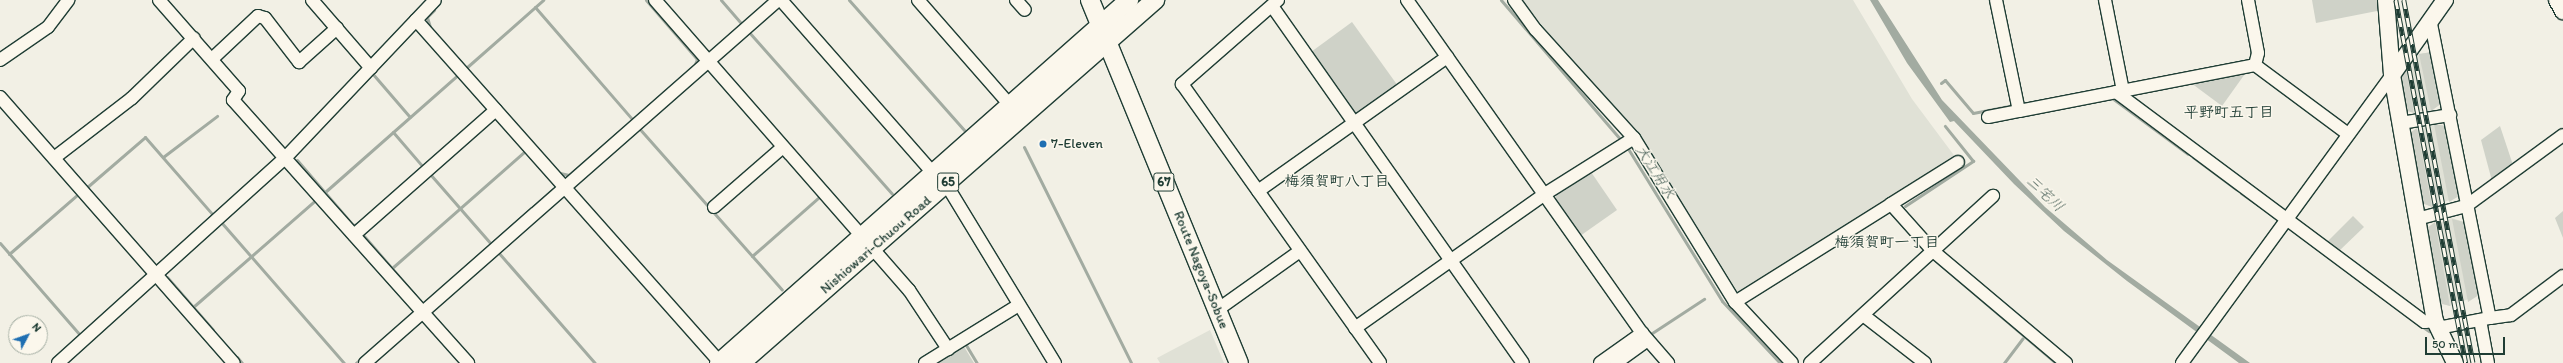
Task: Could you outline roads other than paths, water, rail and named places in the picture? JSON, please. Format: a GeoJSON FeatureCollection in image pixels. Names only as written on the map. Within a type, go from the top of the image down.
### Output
{"type":"FeatureCollection","features":[{"type":"Feature","properties":{"kind":"main road","name":"Route Nagoya-Sobue"},"geometry":{"type":"LineString","coordinates":[[1090,0],[1239,363]]}},
{"type":"Feature","properties":{"kind":"main road","name":"Nishiowari-Chuou Road"},"geometry":{"type":"LineString","coordinates":[[940,178],[1010,105],[1129,0]]}},
{"type":"Feature","properties":{"kind":"main road","name":"Nishiowari-Chuou Road"},"geometry":{"type":"LineString","coordinates":[[719,363],[867,242],[940,178],[1107,42],[1155,0]]}},
{"type":"Feature","properties":{"kind":"main road","name":"Nishiowari-Chuou Road"},"geometry":{"type":"LineString","coordinates":[[741,363],[867,242]]}},
{"type":"Feature","properties":{"kind":"street"},"geometry":{"type":"LineString","coordinates":[[0,60],[48,27],[68,0]]}},
{"type":"Feature","properties":{"kind":"street"},"geometry":{"type":"LineString","coordinates":[[159,0],[239,91],[233,100],[286,157],[468,363]]}},
{"type":"Feature","properties":{"kind":"street"},"geometry":{"type":"LineString","coordinates":[[312,0],[371,68]]}},
{"type":"Feature","properties":{"kind":"street"},"geometry":{"type":"LineString","coordinates":[[58,363],[286,157],[435,0]]}},
{"type":"Feature","properties":{"kind":"street"},"geometry":{"type":"LineString","coordinates":[[655,0],[910,290],[948,349]]}},
{"type":"Feature","properties":{"kind":"street"},"geometry":{"type":"LineString","coordinates":[[365,363],[778,0]]}},
{"type":"Feature","properties":{"kind":"street"},"geometry":{"type":"LineString","coordinates":[[781,0],[940,178],[1054,363]]}},
{"type":"Feature","properties":{"kind":"street"},"geometry":{"type":"LineString","coordinates":[[918,0],[1010,105]]}},
{"type":"Feature","properties":{"kind":"street"},"geometry":{"type":"LineString","coordinates":[[1016,0],[1024,10]]}},
{"type":"Feature","properties":{"kind":"street"},"geometry":{"type":"LineString","coordinates":[[1407,0],[1645,337],[1668,363]]}},
{"type":"Feature","properties":{"kind":"street"},"geometry":{"type":"LineString","coordinates":[[1514,0],[1536,30],[1628,142],[1735,302],[1792,363]]}},
{"type":"Feature","properties":{"kind":"street"},"geometry":{"type":"LineString","coordinates":[[1996,0],[2019,111]]}},
{"type":"Feature","properties":{"kind":"street"},"geometry":{"type":"LineString","coordinates":[[2105,0],[2119,91],[2286,219],[2425,322],[2436,324],[2511,315],[2563,276]]}},
{"type":"Feature","properties":{"kind":"street"},"geometry":{"type":"LineString","coordinates":[[2248,0],[2258,53],[2255,65]]}},
{"type":"Feature","properties":{"kind":"street"},"geometry":{"type":"LineString","coordinates":[[2386,0],[2392,75],[2436,324],[2455,363]]}},
{"type":"Feature","properties":{"kind":"street"},"geometry":{"type":"LineString","coordinates":[[2182,363],[2445,0]]}},
{"type":"Feature","properties":{"kind":"street"},"geometry":{"type":"LineString","coordinates":[[2557,0],[2563,11]]}},
{"type":"Feature","properties":{"kind":"street"},"geometry":{"type":"LineString","coordinates":[[1380,363],[1182,84],[1275,3],[1354,123],[1523,363]]}},
{"type":"Feature","properties":{"kind":"street"},"geometry":{"type":"LineString","coordinates":[[212,59],[258,16],[265,18],[299,62],[337,28]]}},
{"type":"Feature","properties":{"kind":"street"},"geometry":{"type":"LineString","coordinates":[[2430,19],[2450,115],[2466,206],[2485,319],[2488,363]]}},
{"type":"Feature","properties":{"kind":"street"},"geometry":{"type":"LineString","coordinates":[[416,20],[719,363]]}},
{"type":"Feature","properties":{"kind":"street"},"geometry":{"type":"LineString","coordinates":[[54,158],[132,98],[194,38]]}},
{"type":"Feature","properties":{"kind":"street"},"geometry":{"type":"LineString","coordinates":[[1258,191],[1447,57]]}},
{"type":"Feature","properties":{"kind":"street"},"geometry":{"type":"LineString","coordinates":[[1988,117],[2255,65],[2348,134]]}},
{"type":"Feature","properties":{"kind":"street"},"geometry":{"type":"LineString","coordinates":[[0,97],[234,363]]}},
{"type":"Feature","properties":{"kind":"street"},"geometry":{"type":"LineString","coordinates":[[354,235],[496,110]]}},
{"type":"Feature","properties":{"kind":"street"},"geometry":{"type":"LineString","coordinates":[[2401,123],[2450,115]]}},
{"type":"Feature","properties":{"kind":"street"},"geometry":{"type":"LineString","coordinates":[[2417,219],[2466,206],[2563,135]]}},
{"type":"Feature","properties":{"kind":"street"},"geometry":{"type":"LineString","coordinates":[[1355,328],[1545,194],[1628,142]]}},
{"type":"Feature","properties":{"kind":"street"},"geometry":{"type":"LineString","coordinates":[[714,207],[783,147]]}},
{"type":"Feature","properties":{"kind":"street"},"geometry":{"type":"LineString","coordinates":[[1735,302],[1958,162]]}},
{"type":"Feature","properties":{"kind":"street"},"geometry":{"type":"LineString","coordinates":[[1810,363],[1993,196]]}},
{"type":"Feature","properties":{"kind":"street"},"geometry":{"type":"LineString","coordinates":[[1891,204],[1933,251],[2066,363]]}},
{"type":"Feature","properties":{"kind":"street"},"geometry":{"type":"LineString","coordinates":[[1217,310],[1300,251]]}},
{"type":"Feature","properties":{"kind":"street"},"geometry":{"type":"LineString","coordinates":[[925,363],[1019,305]]}},
{"type":"Feature","properties":{"kind":"street"},"geometry":{"type":"LineString","coordinates":[[1863,315],[1925,363]]}},
{"type":"Feature","properties":{"kind":"street"},"geometry":{"type":"LineString","coordinates":[[1600,363],[1645,337]]}},
{"type":"Feature","properties":{"kind":"street"},"geometry":{"type":"LineString","coordinates":[[1616,363],[1645,337]]}},
{"type":"Feature","properties":{"kind":"waterway"},"geometry":{"type":"LineString","coordinates":[[466,68],[543,0]]}},
{"type":"Feature","properties":{"kind":"waterway"},"geometry":{"type":"LineString","coordinates":[[646,0],[697,59],[694,67]]}},
{"type":"Feature","properties":{"kind":"waterway"},"geometry":{"type":"LineString","coordinates":[[721,0],[742,24]]}},
{"type":"Feature","properties":{"kind":"waterway"},"geometry":{"type":"LineString","coordinates":[[849,0],[964,130]]}},
{"type":"Feature","properties":{"kind":"waterway","name":"大江用水"},"geometry":{"type":"LineString","coordinates":[[1501,0],[1622,141]]}},
{"type":"Feature","properties":{"kind":"waterway"},"geometry":{"type":"LineString","coordinates":[[535,7],[633,120]]}},
{"type":"Feature","properties":{"kind":"waterway"},"geometry":{"type":"LineString","coordinates":[[430,27],[427,17],[434,10]]}},
{"type":"Feature","properties":{"kind":"waterway"},"geometry":{"type":"LineString","coordinates":[[748,31],[892,194]]}},
{"type":"Feature","properties":{"kind":"waterway"},"geometry":{"type":"LineString","coordinates":[[372,73],[410,117]]}},
{"type":"Feature","properties":{"kind":"waterway"},"geometry":{"type":"LineString","coordinates":[[325,192],[459,74]]}},
{"type":"Feature","properties":{"kind":"waterway"},"geometry":{"type":"LineString","coordinates":[[1941,83],[1945,80],[1973,113],[2010,106]]}},
{"type":"Feature","properties":{"kind":"waterway"},"geometry":{"type":"LineString","coordinates":[[2112,98],[2188,154]]}},
{"type":"Feature","properties":{"kind":"waterway"},"geometry":{"type":"LineString","coordinates":[[2023,104],[2038,101]]}},
{"type":"Feature","properties":{"kind":"waterway"},"geometry":{"type":"LineString","coordinates":[[163,157],[217,116]]}},
{"type":"Feature","properties":{"kind":"waterway"},"geometry":{"type":"LineString","coordinates":[[1905,206],[1973,161],[1945,126]]}},
{"type":"Feature","properties":{"kind":"waterway"},"geometry":{"type":"LineString","coordinates":[[638,127],[782,290]]}},
{"type":"Feature","properties":{"kind":"waterway"},"geometry":{"type":"LineString","coordinates":[[560,173],[569,175],[623,128]]}},
{"type":"Feature","properties":{"kind":"waterway"},"geometry":{"type":"LineString","coordinates":[[393,132],[424,168]]}},
{"type":"Feature","properties":{"kind":"waterway"},"geometry":{"type":"LineString","coordinates":[[86,188],[145,137],[214,216]]}},
{"type":"Feature","properties":{"kind":"waterway"},"geometry":{"type":"LineString","coordinates":[[1024,147],[1131,363]]}},
{"type":"Feature","properties":{"kind":"waterway","name":"大江用水"},"geometry":{"type":"LineString","coordinates":[[1627,147],[1722,301],[1780,363]]}},
{"type":"Feature","properties":{"kind":"waterway"},"geometry":{"type":"LineString","coordinates":[[392,268],[525,151]]}},
{"type":"Feature","properties":{"kind":"waterway"},"geometry":{"type":"LineString","coordinates":[[2193,157],[2236,189]]}},
{"type":"Feature","properties":{"kind":"waterway"},"geometry":{"type":"LineString","coordinates":[[297,160],[353,225],[360,224]]}},
{"type":"Feature","properties":{"kind":"waterway"},"geometry":{"type":"LineString","coordinates":[[430,174],[491,244]]}},
{"type":"Feature","properties":{"kind":"waterway"},"geometry":{"type":"LineString","coordinates":[[457,274],[553,189]]}},
{"type":"Feature","properties":{"kind":"waterway"},"geometry":{"type":"LineString","coordinates":[[2241,193],[2258,205]]}},
{"type":"Feature","properties":{"kind":"waterway"},"geometry":{"type":"LineString","coordinates":[[9,254],[78,194]]}},
{"type":"Feature","properties":{"kind":"waterway"},"geometry":{"type":"LineString","coordinates":[[752,256],[818,198]]}},
{"type":"Feature","properties":{"kind":"waterway"},"geometry":{"type":"LineString","coordinates":[[193,307],[317,199]]}},
{"type":"Feature","properties":{"kind":"waterway"},"geometry":{"type":"LineString","coordinates":[[1891,213],[1913,237]]}},
{"type":"Feature","properties":{"kind":"waterway"},"geometry":{"type":"LineString","coordinates":[[221,222],[344,363]]}},
{"type":"Feature","properties":{"kind":"waterway"},"geometry":{"type":"LineString","coordinates":[[364,236],[415,295]]}},
{"type":"Feature","properties":{"kind":"waterway"},"geometry":{"type":"LineString","coordinates":[[0,243],[80,335]]}},
{"type":"Feature","properties":{"kind":"waterway"},"geometry":{"type":"LineString","coordinates":[[498,252],[595,363]]}},
{"type":"Feature","properties":{"kind":"waterway"},"geometry":{"type":"LineString","coordinates":[[1936,261],[2056,363]]}},
{"type":"Feature","properties":{"kind":"waterway"},"geometry":{"type":"LineString","coordinates":[[167,277],[213,330]]}},
{"type":"Feature","properties":{"kind":"waterway"},"geometry":{"type":"LineString","coordinates":[[1649,335],[1704,299]]}},
{"type":"Feature","properties":{"kind":"waterway"},"geometry":{"type":"LineString","coordinates":[[2420,325],[2429,331]]}},
{"type":"Feature","properties":{"kind":"waterway"},"geometry":{"type":"LineString","coordinates":[[2004,363],[2023,338]]}},
{"type":"Feature","properties":{"kind":"waterway"},"geometry":{"type":"LineString","coordinates":[[356,363],[381,341]]}},
{"type":"Feature","properties":{"kind":"waterway"},"geometry":{"type":"LineString","coordinates":[[966,345],[977,363]]}},
{"type":"Feature","properties":{"kind":"waterway"},"geometry":{"type":"LineString","coordinates":[[237,357],[242,363]]}},
{"type":"Feature","properties":{"kind":"railway"},"geometry":{"type":"LineString","coordinates":[[2396,0],[2466,363]]}},
{"type":"Feature","properties":{"kind":"railway"},"geometry":{"type":"LineString","coordinates":[[2404,0],[2473,363]]}},
{"type":"Feature","properties":{"kind":"place","name":"7-Eleven"},"geometry":{"type":"Point","coordinates":[1043,144]}},
{"type":"Feature","properties":{"kind":"district","name":"平野町五丁目"},"geometry":{"type":"Point","coordinates":[2229,113]}},
{"type":"Feature","properties":{"kind":"district","name":"梅須賀町八丁目"},"geometry":{"type":"Point","coordinates":[1337,182]}},
{"type":"Feature","properties":{"kind":"district","name":"梅須賀町一丁目"},"geometry":{"type":"Point","coordinates":[1887,243]}},
{"type":"Feature","properties":{"kind":"water label","name":"三宅川"},"geometry":{"type":"Point","coordinates":[2045,194]}}]}
